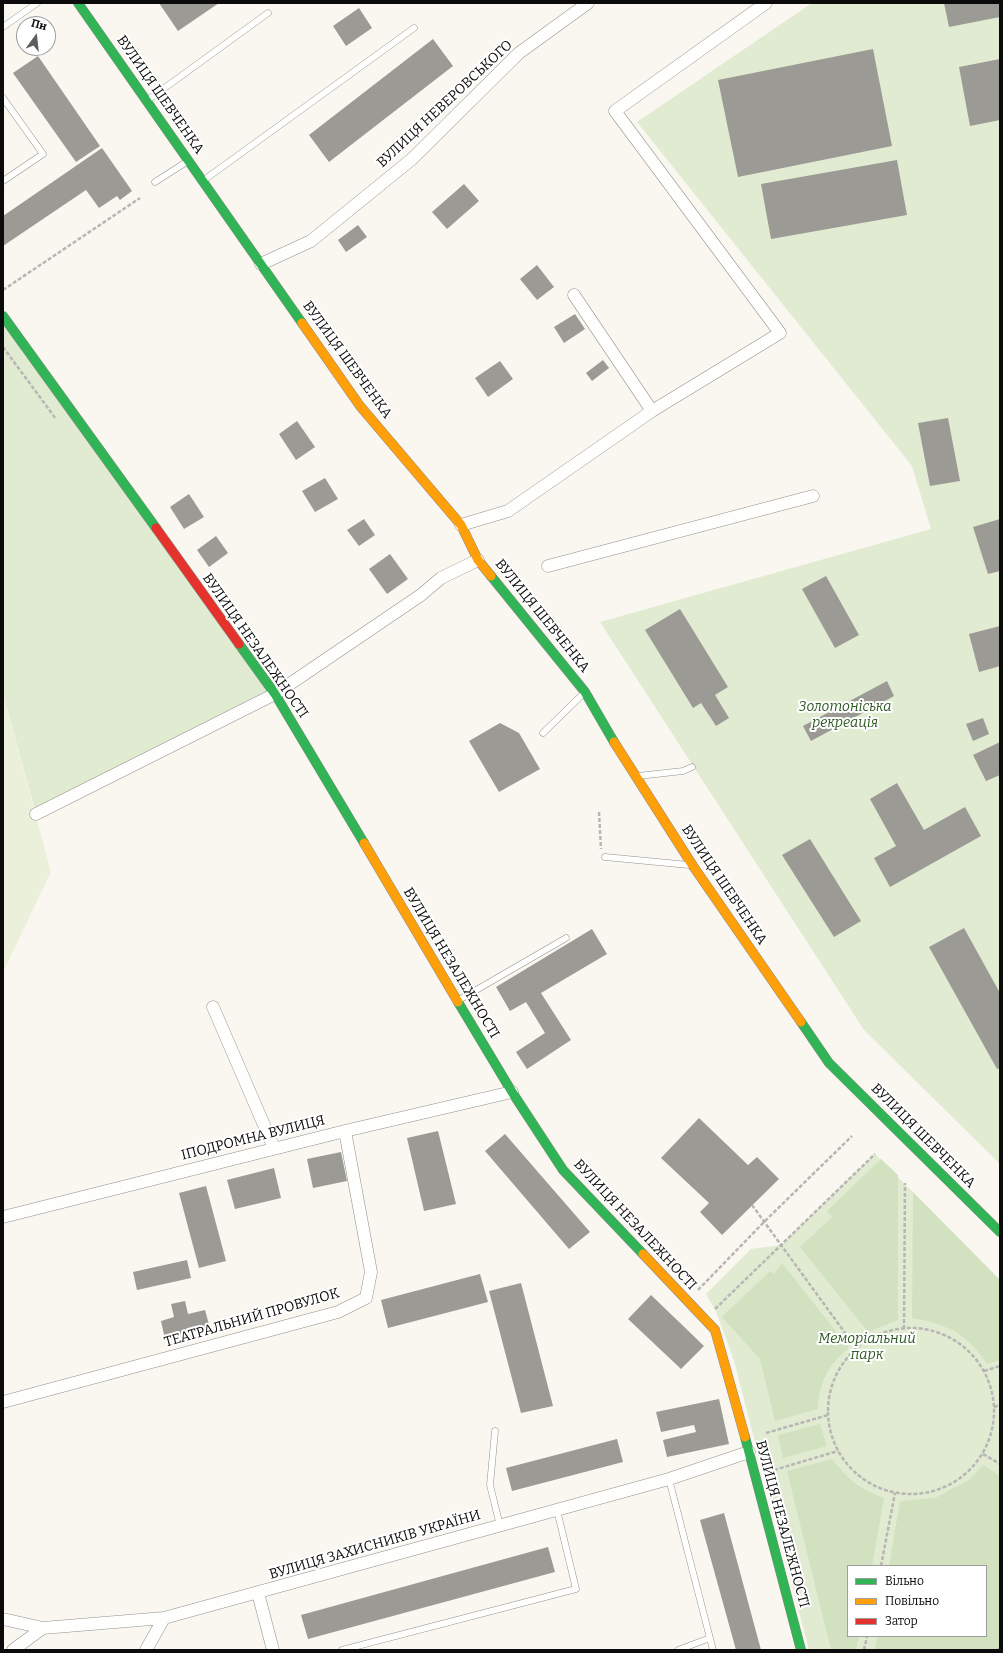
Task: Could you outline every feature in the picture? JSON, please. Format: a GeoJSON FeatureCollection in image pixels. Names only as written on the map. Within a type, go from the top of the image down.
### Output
{"type":"FeatureCollection","features":[{"type":"Feature","properties":{"kind":"street","name":"ВУЛИЦЯ ШЕВЧЕНКА"},"geometry":{"type":"LineString","coordinates":[[78,3],[360,406],[461,525],[478,560],[585,692],[635,776],[693,866],[829,1063],[1000,1232]]}},
{"type":"Feature","properties":{"kind":"street","name":"ВУЛИЦЯ НЕВЕРОВСЬКОГО"},"geometry":{"type":"LineString","coordinates":[[261,264],[311,241],[412,159],[519,53],[588,3]]}},
{"type":"Feature","properties":{"kind":"street"},"geometry":{"type":"LineString","coordinates":[[461,525],[508,511],[652,411],[780,334],[615,112],[766,3]]}},
{"type":"Feature","properties":{"kind":"street"},"geometry":{"type":"LineString","coordinates":[[574,295],[652,411]]}},
{"type":"Feature","properties":{"kind":"street","name":"ВУЛИЦЯ НЕЗАЛЕЖНОСТІ"},"geometry":{"type":"LineString","coordinates":[[4,319],[275,694],[512,1092],[563,1170],[715,1330],[729,1377],[801,1650]]}},
{"type":"Feature","properties":{"kind":"street"},"geometry":{"type":"LineString","coordinates":[[548,566],[813,496]]}},
{"type":"Feature","properties":{"kind":"street"},"geometry":{"type":"LineString","coordinates":[[36,814],[275,694],[421,595],[441,578],[478,560]]}},
{"type":"Feature","properties":{"kind":"street"},"geometry":{"type":"LineString","coordinates":[[213,1007],[274,1148]]}},
{"type":"Feature","properties":{"kind":"street","name":"ІПОДРОМНА ВУЛИЦЯ"},"geometry":{"type":"LineString","coordinates":[[3,1218],[274,1148],[512,1092]]}},
{"type":"Feature","properties":{"kind":"street","name":"ТЕАТРАЛЬНИЙ ПРОВУЛОК"},"geometry":{"type":"LineString","coordinates":[[3,1402],[338,1312],[366,1298],[371,1272],[345,1131]]}},
{"type":"Feature","properties":{"kind":"street","name":"ВУЛИЦЯ ЗАХИСНИКІВ УКРАЇНИ"},"geometry":{"type":"LineString","coordinates":[[3,1619],[43,1628],[164,1618],[669,1479],[749,1452]]}},
{"type":"Feature","properties":{"kind":"street"},"geometry":{"type":"LineString","coordinates":[[258,1593],[273,1650]]}},
{"type":"Feature","properties":{"kind":"street"},"geometry":{"type":"LineString","coordinates":[[146,1650],[164,1618]]}},
{"type":"Feature","properties":{"kind":"street"},"geometry":{"type":"LineString","coordinates":[[13,1650],[43,1628]]}},
{"type":"Feature","properties":{"kind":"lane"},"geometry":{"type":"LineString","coordinates":[[3,27],[37,3]]}},
{"type":"Feature","properties":{"kind":"lane"},"geometry":{"type":"LineString","coordinates":[[147,101],[268,13]]}},
{"type":"Feature","properties":{"kind":"lane"},"geometry":{"type":"LineString","coordinates":[[203,181],[414,28]]}},
{"type":"Feature","properties":{"kind":"lane"},"geometry":{"type":"LineString","coordinates":[[3,98],[43,154],[3,181]]}},
{"type":"Feature","properties":{"kind":"lane"},"geometry":{"type":"LineString","coordinates":[[156,182],[188,160]]}},
{"type":"Feature","properties":{"kind":"lane"},"geometry":{"type":"LineString","coordinates":[[543,733],[585,692]]}},
{"type":"Feature","properties":{"kind":"lane"},"geometry":{"type":"LineString","coordinates":[[635,776],[683,771],[692,766]]}},
{"type":"Feature","properties":{"kind":"lane"},"geometry":{"type":"LineString","coordinates":[[604,854],[693,866]]}},
{"type":"Feature","properties":{"kind":"lane"},"geometry":{"type":"LineString","coordinates":[[458,1001],[566,938]]}},
{"type":"Feature","properties":{"kind":"lane"},"geometry":{"type":"LineString","coordinates":[[495,1431],[490,1485],[500,1526]]}},
{"type":"Feature","properties":{"kind":"lane"},"geometry":{"type":"LineString","coordinates":[[669,1479],[713,1650]]}},
{"type":"Feature","properties":{"kind":"lane"},"geometry":{"type":"LineString","coordinates":[[342,1650],[576,1589],[557,1510]]}},
{"type":"Feature","properties":{"kind":"lane"},"geometry":{"type":"LineString","coordinates":[[678,1650],[710,1638]]}},
{"type":"Feature","properties":{"kind":"path"},"geometry":{"type":"LineString","coordinates":[[3,290],[140,198]]}},
{"type":"Feature","properties":{"kind":"path"},"geometry":{"type":"LineString","coordinates":[[598,812],[604,854]]}},
{"type":"Feature","properties":{"kind":"path"},"geometry":{"type":"LineString","coordinates":[[687,1302],[764,1222],[852,1136]]}},
{"type":"Feature","properties":{"kind":"path"},"geometry":{"type":"LineString","coordinates":[[713,1311],[876,1154]]}},
{"type":"Feature","properties":{"kind":"path"},"geometry":{"type":"LineString","coordinates":[[904,1329],[905,1183]]}},
{"type":"Feature","properties":{"kind":"path"},"geometry":{"type":"LineString","coordinates":[[752,1205],[856,1348]]}},
{"type":"Feature","properties":{"kind":"path"},"geometry":{"type":"LineString","coordinates":[[904,1329],[928,1330],[950,1338],[970,1352],[984,1372],[991,1389],[994,1407],[992,1431],[983,1454],[967,1473],[945,1487],[920,1494],[895,1493],[872,1485],[852,1470],[838,1451],[831,1434],[828,1415],[830,1393],[838,1372],[856,1348],[885,1332],[904,1329]]}},
{"type":"Feature","properties":{"kind":"path"},"geometry":{"type":"LineString","coordinates":[[984,1372],[1000,1366]]}},
{"type":"Feature","properties":{"kind":"path"},"geometry":{"type":"LineString","coordinates":[[994,1407],[1000,1405]]}},
{"type":"Feature","properties":{"kind":"path"},"geometry":{"type":"LineString","coordinates":[[766,1433],[828,1415]]}},
{"type":"Feature","properties":{"kind":"path"},"geometry":{"type":"LineString","coordinates":[[774,1470],[838,1451]]}},
{"type":"Feature","properties":{"kind":"path"},"geometry":{"type":"LineString","coordinates":[[983,1454],[1000,1464]]}},
{"type":"Feature","properties":{"kind":"path"},"geometry":{"type":"LineString","coordinates":[[881,1565],[895,1493]]}},
{"type":"Feature","properties":{"kind":"path"},"geometry":{"type":"LineString","coordinates":[[864,1650],[867,1637]]}},
{"type":"Feature","properties":{"kind":"green space","name":"Золотоніська рекреація"},"geometry":{"type":"Polygon","coordinates":[[[812,3],[1000,3],[1000,1164],[864,1030],[600,622],[931,529],[912,466],[637,122],[812,3]]]}},
{"type":"Feature","properties":{"kind":"green space"},"geometry":{"type":"Polygon","coordinates":[[[3,321],[275,694],[36,814],[3,694],[3,321]]]}},
{"type":"Feature","properties":{"kind":"green space"},"geometry":{"type":"Polygon","coordinates":[[[3,694],[51,872],[3,972],[3,694]]]}},
{"type":"Feature","properties":{"kind":"green space","name":"Меморіальний парк"},"geometry":{"type":"Polygon","coordinates":[[[875,1154],[1000,1280],[1000,1650],[809,1650],[734,1361],[716,1311],[706,1294],[751,1249],[781,1245],[875,1154]]]}},
{"type":"Feature","properties":{"kind":"green space"},"geometry":{"type":"Polygon","coordinates":[[[881,1159],[898,1175],[898,1320],[868,1332],[800,1247],[832,1217],[827,1211],[881,1159]]]}},
{"type":"Feature","properties":{"kind":"green space"},"geometry":{"type":"Polygon","coordinates":[[[913,1192],[1000,1280],[1000,1360],[987,1364],[972,1345],[956,1332],[946,1327],[912,1318],[913,1192]]]}},
{"type":"Feature","properties":{"kind":"green space"},"geometry":{"type":"Polygon","coordinates":[[[782,1263],[849,1348],[835,1361],[826,1375],[820,1390],[818,1409],[775,1421],[760,1359],[722,1317],[770,1271],[774,1274],[782,1263]]]}},
{"type":"Feature","properties":{"kind":"green space"},"geometry":{"type":"Polygon","coordinates":[[[820,1424],[827,1446],[783,1458],[778,1435],[820,1424]]]}},
{"type":"Feature","properties":{"kind":"green space"},"geometry":{"type":"Polygon","coordinates":[[[832,1459],[855,1483],[884,1498],[872,1565],[847,1565],[847,1637],[859,1637],[856,1650],[831,1650],[787,1471],[832,1459]]]}},
{"type":"Feature","properties":{"kind":"green space"},"geometry":{"type":"Polygon","coordinates":[[[983,1465],[1000,1476],[1000,1650],[875,1650],[877,1637],[987,1637],[987,1565],[889,1565],[900,1501],[935,1498],[969,1480],[983,1465]]]}},
{"type":"Feature","properties":{"kind":"building"},"geometry":{"type":"Polygon","coordinates":[[[159,3],[219,3],[178,31],[159,3]]]}},
{"type":"Feature","properties":{"kind":"building"},"geometry":{"type":"Polygon","coordinates":[[[944,3],[1000,3],[1000,17],[949,27],[944,3]]]}},
{"type":"Feature","properties":{"kind":"building"},"geometry":{"type":"Polygon","coordinates":[[[359,8],[372,28],[346,46],[333,26],[359,8]]]}},
{"type":"Feature","properties":{"kind":"building"},"geometry":{"type":"Polygon","coordinates":[[[433,39],[453,66],[329,162],[309,135],[433,39]]]}},
{"type":"Feature","properties":{"kind":"building"},"geometry":{"type":"Polygon","coordinates":[[[873,49],[892,146],[738,177],[718,80],[873,49]]]}},
{"type":"Feature","properties":{"kind":"building"},"geometry":{"type":"Polygon","coordinates":[[[38,56],[100,146],[76,162],[13,73],[38,56]]]}},
{"type":"Feature","properties":{"kind":"building"},"geometry":{"type":"Polygon","coordinates":[[[1000,59],[1000,120],[970,126],[959,67],[1000,59]]]}},
{"type":"Feature","properties":{"kind":"building"},"geometry":{"type":"Polygon","coordinates":[[[102,148],[132,191],[120,200],[117,196],[99,208],[86,190],[3,246],[3,216],[102,148]]]}},
{"type":"Feature","properties":{"kind":"building"},"geometry":{"type":"Polygon","coordinates":[[[897,160],[907,215],[771,239],[761,184],[897,160]]]}},
{"type":"Feature","properties":{"kind":"building"},"geometry":{"type":"Polygon","coordinates":[[[464,184],[479,201],[447,229],[432,212],[464,184]]]}},
{"type":"Feature","properties":{"kind":"building"},"geometry":{"type":"Polygon","coordinates":[[[358,225],[367,237],[346,252],[338,240],[358,225]]]}},
{"type":"Feature","properties":{"kind":"building"},"geometry":{"type":"Polygon","coordinates":[[[537,265],[554,287],[537,300],[520,279],[537,265]]]}},
{"type":"Feature","properties":{"kind":"building"},"geometry":{"type":"Polygon","coordinates":[[[575,314],[585,329],[564,343],[554,327],[575,314]]]}},
{"type":"Feature","properties":{"kind":"building"},"geometry":{"type":"Polygon","coordinates":[[[603,360],[609,368],[592,381],[586,373],[603,360]]]}},
{"type":"Feature","properties":{"kind":"building"},"geometry":{"type":"Polygon","coordinates":[[[500,361],[513,379],[488,397],[475,378],[500,361]]]}},
{"type":"Feature","properties":{"kind":"building"},"geometry":{"type":"Polygon","coordinates":[[[948,418],[960,481],[930,486],[918,423],[948,418]]]}},
{"type":"Feature","properties":{"kind":"building"},"geometry":{"type":"Polygon","coordinates":[[[297,421],[315,447],[296,460],[279,434],[297,421]]]}},
{"type":"Feature","properties":{"kind":"building"},"geometry":{"type":"Polygon","coordinates":[[[325,478],[338,499],[315,512],[302,491],[325,478]]]}},
{"type":"Feature","properties":{"kind":"building"},"geometry":{"type":"Polygon","coordinates":[[[189,494],[204,517],[184,529],[170,507],[189,494]]]}},
{"type":"Feature","properties":{"kind":"building"},"geometry":{"type":"Polygon","coordinates":[[[364,519],[375,535],[359,546],[347,530],[364,519]]]}},
{"type":"Feature","properties":{"kind":"building"},"geometry":{"type":"Polygon","coordinates":[[[1000,519],[1000,571],[988,574],[973,527],[1000,519]]]}},
{"type":"Feature","properties":{"kind":"building"},"geometry":{"type":"Polygon","coordinates":[[[216,536],[228,553],[209,567],[197,550],[216,536]]]}},
{"type":"Feature","properties":{"kind":"building"},"geometry":{"type":"Polygon","coordinates":[[[390,554],[408,579],[387,594],[369,569],[390,554]]]}},
{"type":"Feature","properties":{"kind":"building"},"geometry":{"type":"Polygon","coordinates":[[[826,576],[859,635],[835,648],[802,589],[826,576]]]}},
{"type":"Feature","properties":{"kind":"building"},"geometry":{"type":"Polygon","coordinates":[[[680,609],[728,687],[715,695],[729,718],[716,726],[701,703],[693,708],[645,630],[680,609]]]}},
{"type":"Feature","properties":{"kind":"building"},"geometry":{"type":"Polygon","coordinates":[[[1000,626],[1000,666],[979,672],[969,634],[1000,626]]]}},
{"type":"Feature","properties":{"kind":"building"},"geometry":{"type":"Polygon","coordinates":[[[887,681],[894,696],[811,741],[803,726],[887,681]]]}},
{"type":"Feature","properties":{"kind":"building"},"geometry":{"type":"Polygon","coordinates":[[[983,718],[989,734],[973,741],[966,724],[983,718]]]}},
{"type":"Feature","properties":{"kind":"building"},"geometry":{"type":"Polygon","coordinates":[[[500,723],[519,733],[540,769],[499,792],[469,741],[500,723]]]}},
{"type":"Feature","properties":{"kind":"building"},"geometry":{"type":"Polygon","coordinates":[[[1000,742],[1000,775],[986,781],[973,755],[1000,742]]]}},
{"type":"Feature","properties":{"kind":"building"},"geometry":{"type":"Polygon","coordinates":[[[897,783],[924,830],[965,807],[981,836],[890,887],[874,858],[896,846],[870,799],[897,783]]]}},
{"type":"Feature","properties":{"kind":"building"},"geometry":{"type":"Polygon","coordinates":[[[810,839],[861,921],[834,937],[782,855],[810,839]]]}},
{"type":"Feature","properties":{"kind":"building"},"geometry":{"type":"Polygon","coordinates":[[[964,928],[1000,993],[1000,1068],[997,1069],[929,947],[964,928]]]}},
{"type":"Feature","properties":{"kind":"building"},"geometry":{"type":"Polygon","coordinates":[[[592,929],[607,954],[541,993],[571,1040],[527,1069],[516,1052],[545,1033],[526,1002],[510,1011],[496,987],[592,929]]]}},
{"type":"Feature","properties":{"kind":"building"},"geometry":{"type":"Polygon","coordinates":[[[699,1118],[748,1165],[757,1157],[779,1179],[722,1235],[700,1212],[709,1203],[661,1158],[699,1118]]]}},
{"type":"Feature","properties":{"kind":"building"},"geometry":{"type":"Polygon","coordinates":[[[438,1131],[456,1204],[424,1211],[407,1138],[438,1131]]]}},
{"type":"Feature","properties":{"kind":"building"},"geometry":{"type":"Polygon","coordinates":[[[505,1134],[590,1232],[569,1249],[485,1151],[505,1134]]]}},
{"type":"Feature","properties":{"kind":"building"},"geometry":{"type":"Polygon","coordinates":[[[341,1152],[347,1181],[313,1188],[307,1159],[341,1152]]]}},
{"type":"Feature","properties":{"kind":"building"},"geometry":{"type":"Polygon","coordinates":[[[274,1168],[281,1198],[235,1209],[227,1180],[274,1168]]]}},
{"type":"Feature","properties":{"kind":"building"},"geometry":{"type":"Polygon","coordinates":[[[206,1186],[226,1261],[199,1268],[179,1193],[206,1186]]]}},
{"type":"Feature","properties":{"kind":"building"},"geometry":{"type":"Polygon","coordinates":[[[187,1260],[191,1278],[137,1290],[133,1272],[187,1260]]]}},
{"type":"Feature","properties":{"kind":"building"},"geometry":{"type":"Polygon","coordinates":[[[480,1274],[488,1302],[388,1328],[381,1300],[480,1274]]]}},
{"type":"Feature","properties":{"kind":"building"},"geometry":{"type":"Polygon","coordinates":[[[521,1283],[553,1406],[521,1413],[489,1291],[521,1283]]]}},
{"type":"Feature","properties":{"kind":"building"},"geometry":{"type":"Polygon","coordinates":[[[651,1295],[704,1346],[681,1369],[628,1319],[651,1295]]]}},
{"type":"Feature","properties":{"kind":"building"},"geometry":{"type":"Polygon","coordinates":[[[185,1301],[188,1314],[205,1310],[210,1328],[165,1339],[161,1321],[174,1317],[171,1304],[185,1301]]]}},
{"type":"Feature","properties":{"kind":"building"},"geometry":{"type":"Polygon","coordinates":[[[719,1399],[729,1444],[667,1457],[663,1440],[696,1432],[694,1425],[661,1432],[656,1412],[719,1399]]]}},
{"type":"Feature","properties":{"kind":"building"},"geometry":{"type":"Polygon","coordinates":[[[617,1439],[623,1462],[512,1491],[506,1468],[617,1439]]]}},
{"type":"Feature","properties":{"kind":"building"},"geometry":{"type":"Polygon","coordinates":[[[724,1513],[761,1650],[736,1650],[700,1520],[724,1513]]]}},
{"type":"Feature","properties":{"kind":"building"},"geometry":{"type":"Polygon","coordinates":[[[548,1547],[555,1572],[308,1639],[301,1615],[548,1547]]]}},
{"type":"Feature","properties":{"kind":"traffic: fast"},"geometry":{"type":"LineString","coordinates":[[78,3],[302,323]]}},
{"type":"Feature","properties":{"kind":"traffic: fast"},"geometry":{"type":"LineString","coordinates":[[3,316],[156,528]]}},
{"type":"Feature","properties":{"kind":"traffic: fast"},"geometry":{"type":"LineString","coordinates":[[491,576],[585,692],[614,742]]}},
{"type":"Feature","properties":{"kind":"traffic: fast"},"geometry":{"type":"LineString","coordinates":[[239,644],[275,694],[364,843]]}},
{"type":"Feature","properties":{"kind":"traffic: fast"},"geometry":{"type":"LineString","coordinates":[[458,1002],[512,1092],[563,1170],[643,1254]]}},
{"type":"Feature","properties":{"kind":"traffic: fast"},"geometry":{"type":"LineString","coordinates":[[801,1022],[829,1063],[1000,1232]]}},
{"type":"Feature","properties":{"kind":"traffic: fast"},"geometry":{"type":"LineString","coordinates":[[745,1437],[801,1650]]}},
{"type":"Feature","properties":{"kind":"traffic: slow"},"geometry":{"type":"LineString","coordinates":[[302,323],[360,406],[461,525],[478,560],[491,576]]}},
{"type":"Feature","properties":{"kind":"traffic: slow"},"geometry":{"type":"LineString","coordinates":[[614,742],[693,866],[801,1022]]}},
{"type":"Feature","properties":{"kind":"traffic: slow"},"geometry":{"type":"LineString","coordinates":[[364,843],[458,1002]]}},
{"type":"Feature","properties":{"kind":"traffic: slow"},"geometry":{"type":"LineString","coordinates":[[643,1254],[715,1330],[745,1437]]}},
{"type":"Feature","properties":{"kind":"traffic: jam"},"geometry":{"type":"LineString","coordinates":[[156,528],[239,644]]}}]}
